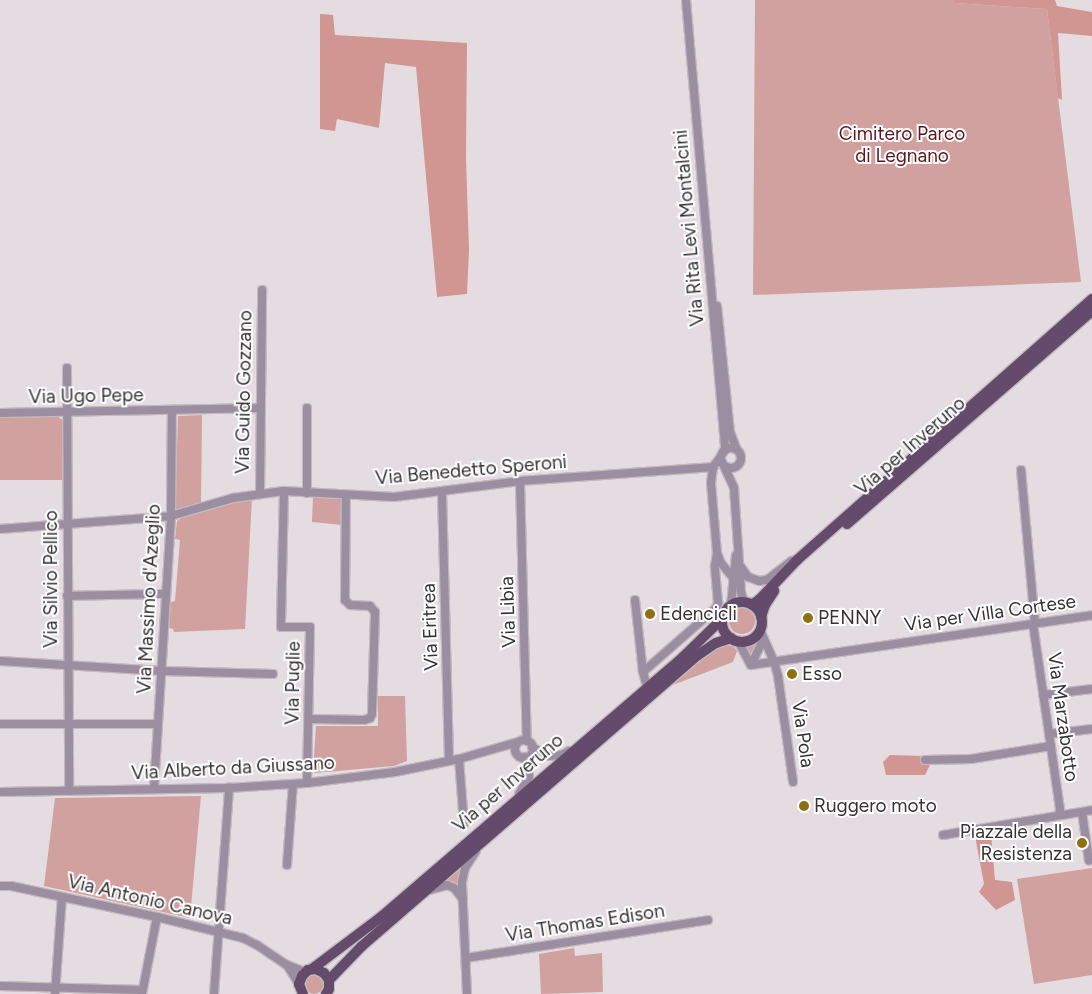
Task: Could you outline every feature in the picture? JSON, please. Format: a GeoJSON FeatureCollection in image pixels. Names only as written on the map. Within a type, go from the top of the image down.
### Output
{"type":"FeatureCollection","features":[{"type":"Feature","properties":{"kind":"main road","name":"Via per Inveruno"},"geometry":{"type":"LineString","coordinates":[[748,603],[1092,299]]}},
{"type":"Feature","properties":{"kind":"main road","name":"Via per Inveruno"},"geometry":{"type":"LineString","coordinates":[[761,617],[771,595],[796,568],[1092,311]]}},
{"type":"Feature","properties":{"kind":"main road"},"geometry":{"type":"LineString","coordinates":[[748,603],[761,617],[760,630],[751,639],[735,640],[724,630],[722,619],[731,605],[748,603]]}},
{"type":"Feature","properties":{"kind":"main road","name":"Via per Inveruno"},"geometry":{"type":"LineString","coordinates":[[308,971],[367,929],[696,645],[722,619]]}},
{"type":"Feature","properties":{"kind":"main road","name":"Via per Inveruno"},"geometry":{"type":"LineString","coordinates":[[328,986],[357,951],[698,655],[716,643],[735,640]]}},
{"type":"Feature","properties":{"kind":"main road"},"geometry":{"type":"LineString","coordinates":[[298,990],[308,971],[324,972],[328,986]]}},
{"type":"Feature","properties":{"kind":"street","name":"Via Rita Levi Montalcini"},"geometry":{"type":"LineString","coordinates":[[686,0],[724,448],[722,454]]}},
{"type":"Feature","properties":{"kind":"street","name":"Via Rita Levi Montalcini"},"geometry":{"type":"LineString","coordinates":[[691,0],[729,423],[737,450]]}},
{"type":"Feature","properties":{"kind":"street","name":"Via Guido Gozzano"},"geometry":{"type":"LineString","coordinates":[[260,494],[262,290]]}},
{"type":"Feature","properties":{"kind":"street"},"geometry":{"type":"LineString","coordinates":[[1007,385],[1019,378],[1092,316]]}},
{"type":"Feature","properties":{"kind":"street","name":"Via Silvio Pellico"},"geometry":{"type":"LineString","coordinates":[[67,368],[69,791]]}},
{"type":"Feature","properties":{"kind":"street","name":"Via Ugo Pepe"},"geometry":{"type":"LineString","coordinates":[[0,413],[260,408]]}},
{"type":"Feature","properties":{"kind":"street"},"geometry":{"type":"LineString","coordinates":[[307,408],[307,493]]}},
{"type":"Feature","properties":{"kind":"street","name":"Via Massimo d'Azeglio"},"geometry":{"type":"LineString","coordinates":[[154,788],[171,516],[172,411]]}},
{"type":"Feature","properties":{"kind":"street"},"geometry":{"type":"LineString","coordinates":[[643,672],[715,609],[718,602],[715,566],[717,553],[711,483],[714,466],[728,449],[737,450],[740,455],[740,464],[734,488],[741,566],[741,592],[748,603]]}},
{"type":"Feature","properties":{"kind":"street"},"geometry":{"type":"LineString","coordinates":[[722,454],[723,464],[734,488]]}},
{"type":"Feature","properties":{"kind":"street"},"geometry":{"type":"LineString","coordinates":[[723,464],[732,468],[740,464]]}},
{"type":"Feature","properties":{"kind":"street","name":"Via Benedetto Speroni"},"geometry":{"type":"LineString","coordinates":[[0,529],[67,522],[171,516],[234,498],[260,494],[284,492],[394,497],[520,481],[714,466]]}},
{"type":"Feature","properties":{"kind":"street","name":"Via Marzabotto"},"geometry":{"type":"LineString","coordinates":[[1022,470],[1034,624],[1060,808],[1059,815]]}},
{"type":"Feature","properties":{"kind":"street","name":"Via Libia"},"geometry":{"type":"LineString","coordinates":[[520,481],[529,744]]}},
{"type":"Feature","properties":{"kind":"street","name":"Via Puglie"},"geometry":{"type":"LineString","coordinates":[[284,492],[281,627],[310,627],[307,783]]}},
{"type":"Feature","properties":{"kind":"street","name":"Via Eritrea"},"geometry":{"type":"LineString","coordinates":[[442,492],[449,761]]}},
{"type":"Feature","properties":{"kind":"street"},"geometry":{"type":"LineString","coordinates":[[309,719],[364,720],[370,718],[372,714],[375,612],[370,606],[350,605],[345,600],[346,495]]}},
{"type":"Feature","properties":{"kind":"street"},"geometry":{"type":"LineString","coordinates":[[731,605],[737,535]]}},
{"type":"Feature","properties":{"kind":"street","name":"Via per Inveruno"},"geometry":{"type":"LineString","coordinates":[[741,566],[744,574],[753,580],[767,580],[812,547]]}},
{"type":"Feature","properties":{"kind":"street"},"geometry":{"type":"LineString","coordinates":[[717,553],[732,577]]}},
{"type":"Feature","properties":{"kind":"street"},"geometry":{"type":"LineString","coordinates":[[716,582],[720,575],[732,577]]}},
{"type":"Feature","properties":{"kind":"street"},"geometry":{"type":"LineString","coordinates":[[67,596],[166,594]]}},
{"type":"Feature","properties":{"kind":"street"},"geometry":{"type":"LineString","coordinates":[[635,600],[643,672],[647,687]]}},
{"type":"Feature","properties":{"kind":"street","name":"Via per Villa Cortese"},"geometry":{"type":"LineString","coordinates":[[752,665],[1092,616]]}},
{"type":"Feature","properties":{"kind":"street"},"geometry":{"type":"LineString","coordinates":[[760,630],[774,661]]}},
{"type":"Feature","properties":{"kind":"street"},"geometry":{"type":"LineString","coordinates":[[735,640],[752,665]]}},
{"type":"Feature","properties":{"kind":"street"},"geometry":{"type":"LineString","coordinates":[[752,665],[763,640]]}},
{"type":"Feature","properties":{"kind":"street"},"geometry":{"type":"LineString","coordinates":[[0,661],[162,671],[273,674]]}},
{"type":"Feature","properties":{"kind":"street","name":"Via Pola"},"geometry":{"type":"LineString","coordinates":[[774,661],[793,782]]}},
{"type":"Feature","properties":{"kind":"street"},"geometry":{"type":"LineString","coordinates":[[1043,695],[1092,689]]}},
{"type":"Feature","properties":{"kind":"street"},"geometry":{"type":"LineString","coordinates":[[0,724],[158,724]]}},
{"type":"Feature","properties":{"kind":"street"},"geometry":{"type":"LineString","coordinates":[[1049,734],[1092,729]]}},
{"type":"Feature","properties":{"kind":"street"},"geometry":{"type":"LineString","coordinates":[[512,803],[529,777],[529,770],[524,758],[516,753],[515,747],[518,742],[529,744],[548,756],[562,755],[577,747]]}},
{"type":"Feature","properties":{"kind":"street","name":"Via Alberto da Giussano"},"geometry":{"type":"LineString","coordinates":[[0,792],[229,788],[307,783],[395,772],[460,759],[518,742]]}},
{"type":"Feature","properties":{"kind":"street"},"geometry":{"type":"LineString","coordinates":[[524,758],[530,754],[529,744]]}},
{"type":"Feature","properties":{"kind":"street"},"geometry":{"type":"LineString","coordinates":[[925,760],[971,758],[1050,746]]}},
{"type":"Feature","properties":{"kind":"street","name":"Via Alberto da Giussano"},"geometry":{"type":"LineString","coordinates":[[494,749],[516,753]]}},
{"type":"Feature","properties":{"kind":"street"},"geometry":{"type":"LineString","coordinates":[[460,759],[464,824]]}},
{"type":"Feature","properties":{"kind":"street"},"geometry":{"type":"LineString","coordinates":[[287,865],[293,784]]}},
{"type":"Feature","properties":{"kind":"street"},"geometry":{"type":"LineString","coordinates":[[214,994],[229,788]]}},
{"type":"Feature","properties":{"kind":"street"},"geometry":{"type":"LineString","coordinates":[[943,835],[1092,810]]}},
{"type":"Feature","properties":{"kind":"street"},"geometry":{"type":"LineString","coordinates":[[1082,812],[1089,862]]}},
{"type":"Feature","properties":{"kind":"street"},"geometry":{"type":"LineString","coordinates":[[467,994],[463,899],[465,868],[471,857],[493,833]]}},
{"type":"Feature","properties":{"kind":"street"},"geometry":{"type":"LineString","coordinates":[[422,894],[447,885],[454,888],[463,899]]}},
{"type":"Feature","properties":{"kind":"street","name":"Via Antonio Canova"},"geometry":{"type":"LineString","coordinates":[[0,886],[157,917],[243,938],[287,965],[308,971]]}},
{"type":"Feature","properties":{"kind":"street"},"geometry":{"type":"LineString","coordinates":[[55,991],[62,897]]}},
{"type":"Feature","properties":{"kind":"street"},"geometry":{"type":"LineString","coordinates":[[0,986],[55,991],[142,992],[157,917]]}},
{"type":"Feature","properties":{"kind":"street","name":"Via Thomas Edison"},"geometry":{"type":"LineString","coordinates":[[466,958],[708,920]]}},
{"type":"Feature","properties":{"kind":"street","name":"Via Antonio Canova"},"geometry":{"type":"LineString","coordinates":[[287,965],[298,990]]}},
{"type":"Feature","properties":{"kind":"street"},"geometry":{"type":"LineString","coordinates":[[328,986],[336,994]]}},
{"type":"Feature","properties":{"kind":"green space","name":"Cimitero Parco di Legnano"},"geometry":{"type":"Polygon","coordinates":[[[755,0],[953,0],[954,3],[1047,9],[1081,282],[753,295],[755,0]]]}},
{"type":"Feature","properties":{"kind":"green space"},"geometry":{"type":"Polygon","coordinates":[[[202,415],[201,504],[175,510],[178,416],[202,415]]]}},
{"type":"Feature","properties":{"kind":"green space"},"geometry":{"type":"Polygon","coordinates":[[[58,416],[62,420],[62,480],[0,480],[0,417],[58,416]]]}},
{"type":"Feature","properties":{"kind":"green space"},"geometry":{"type":"Polygon","coordinates":[[[313,497],[342,498],[342,525],[312,522],[313,497]]]}},
{"type":"Feature","properties":{"kind":"green space"},"geometry":{"type":"Polygon","coordinates":[[[252,498],[245,629],[174,632],[173,629],[169,628],[171,602],[175,601],[180,540],[175,539],[177,521],[181,518],[252,498]]]}},
{"type":"Feature","properties":{"kind":"green space"},"geometry":{"type":"Polygon","coordinates":[[[742,608],[751,612],[755,621],[751,630],[742,634],[733,630],[729,621],[733,612],[742,608]]]}},
{"type":"Feature","properties":{"kind":"green space"},"geometry":{"type":"Polygon","coordinates":[[[758,637],[759,641],[751,659],[744,645],[758,637]]]}},
{"type":"Feature","properties":{"kind":"green space"},"geometry":{"type":"Polygon","coordinates":[[[725,644],[733,646],[737,651],[733,662],[665,688],[712,650],[725,644]]]}},
{"type":"Feature","properties":{"kind":"green space"},"geometry":{"type":"Polygon","coordinates":[[[378,696],[405,696],[407,761],[394,766],[315,773],[313,771],[316,726],[378,726],[378,696]]]}},
{"type":"Feature","properties":{"kind":"green space"},"geometry":{"type":"Polygon","coordinates":[[[201,796],[190,918],[44,886],[55,798],[201,796]]]}},
{"type":"Feature","properties":{"kind":"green space"},"geometry":{"type":"Polygon","coordinates":[[[464,861],[459,885],[452,881],[443,881],[464,861]]]}},
{"type":"Feature","properties":{"kind":"green space"},"geometry":{"type":"Polygon","coordinates":[[[1092,868],[1092,975],[1034,984],[1017,879],[1092,868]]]}},
{"type":"Feature","properties":{"kind":"green space"},"geometry":{"type":"Polygon","coordinates":[[[574,948],[575,956],[602,953],[603,992],[541,994],[539,954],[574,948]]]}},
{"type":"Feature","properties":{"kind":"green space"},"geometry":{"type":"Polygon","coordinates":[[[310,974],[318,974],[324,980],[324,988],[318,994],[310,994],[304,988],[304,980],[310,974]]]}},
{"type":"Feature","properties":{"kind":"shaded area"},"geometry":{"type":"Polygon","coordinates":[[[953,0],[1055,0],[1057,6],[1092,12],[1092,36],[1058,33],[1062,100],[1058,98],[1047,9],[954,3],[953,0]]]}},
{"type":"Feature","properties":{"kind":"shaded area"},"geometry":{"type":"Polygon","coordinates":[[[320,14],[333,15],[335,35],[467,43],[466,158],[469,250],[467,294],[437,297],[416,67],[385,63],[379,128],[337,119],[335,131],[320,129],[320,14]]]}},
{"type":"Feature","properties":{"kind":"shaded area"},"geometry":{"type":"Polygon","coordinates":[[[890,755],[924,756],[930,765],[925,775],[886,775],[883,762],[890,755]]]}},
{"type":"Feature","properties":{"kind":"shaded area"},"geometry":{"type":"Polygon","coordinates":[[[991,834],[995,880],[1012,882],[1015,900],[996,910],[979,892],[984,884],[975,836],[991,834]]]}},
{"type":"Feature","properties":{"kind":"place","name":"Edencicli"},"geometry":{"type":"Point","coordinates":[650,614]}},
{"type":"Feature","properties":{"kind":"place","name":"PENNY"},"geometry":{"type":"Point","coordinates":[808,618]}},
{"type":"Feature","properties":{"kind":"place","name":"Esso"},"geometry":{"type":"Point","coordinates":[792,674]}},
{"type":"Feature","properties":{"kind":"place","name":"Ruggero moto"},"geometry":{"type":"Point","coordinates":[804,806]}},
{"type":"Feature","properties":{"kind":"place","name":"Piazzale della Resistenza"},"geometry":{"type":"Point","coordinates":[1082,843]}}]}
